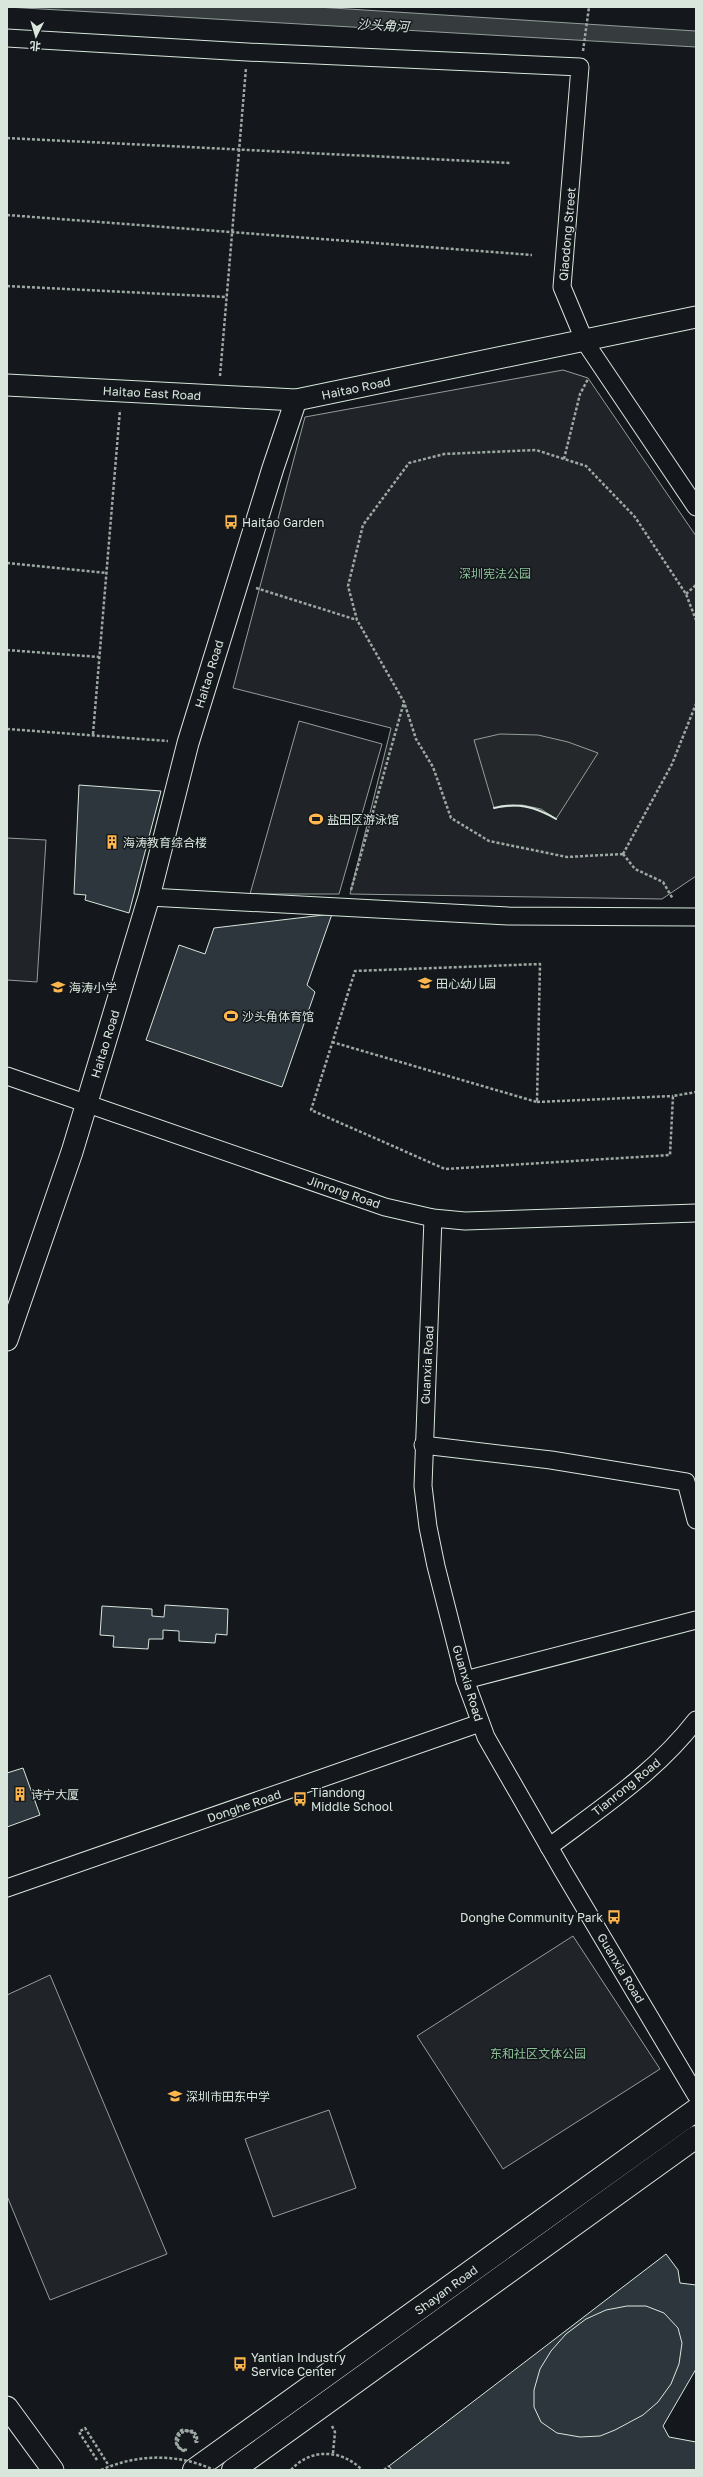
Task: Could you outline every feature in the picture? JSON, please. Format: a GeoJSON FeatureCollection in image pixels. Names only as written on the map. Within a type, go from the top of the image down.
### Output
{"type":"FeatureCollection","features":[{"type":"Feature","properties":{"kind":"main road","name":"Shayan Road"},"geometry":{"type":"LineString","coordinates":[[192,2451],[696,2110]]}},
{"type":"Feature","properties":{"kind":"main road","name":"Shayan Road"},"geometry":{"type":"LineString","coordinates":[[233,2470],[696,2137]]}},
{"type":"Feature","properties":{"kind":"street"},"geometry":{"type":"LineString","coordinates":[[7,38],[248,52],[580,67]]}},
{"type":"Feature","properties":{"kind":"street","name":"Qiaodong Street"},"geometry":{"type":"LineString","coordinates":[[580,67],[562,287],[585,342],[696,507]]}},
{"type":"Feature","properties":{"kind":"street","name":"Haitao Road"},"geometry":{"type":"LineString","coordinates":[[7,1340],[72,1152],[87,1104],[149,897],[188,743],[273,468],[296,400],[585,342],[696,318]]}},
{"type":"Feature","properties":{"kind":"street","name":"Haitao East Road"},"geometry":{"type":"LineString","coordinates":[[7,385],[296,400]]}},
{"type":"Feature","properties":{"kind":"street"},"geometry":{"type":"LineString","coordinates":[[149,897],[508,916],[690,917]]}},
{"type":"Feature","properties":{"kind":"street","name":"Jinrong Road"},"geometry":{"type":"LineString","coordinates":[[7,1076],[385,1207],[433,1218],[465,1221],[696,1213]]}},
{"type":"Feature","properties":{"kind":"street","name":"Guanxia Road"},"geometry":{"type":"LineString","coordinates":[[433,1218],[423,1445],[423,1486],[428,1528],[465,1680],[480,1723],[492,1751],[696,2094]]}},
{"type":"Feature","properties":{"kind":"street"},"geometry":{"type":"LineString","coordinates":[[423,1445],[551,1460],[686,1482],[696,1520]]}},
{"type":"Feature","properties":{"kind":"street"},"geometry":{"type":"LineString","coordinates":[[465,1680],[696,1620]]}},
{"type":"Feature","properties":{"kind":"street","name":"Tianrong Road"},"geometry":{"type":"LineString","coordinates":[[549,1847],[653,1768],[680,1740],[696,1720]]}},
{"type":"Feature","properties":{"kind":"street","name":"Donghe Road"},"geometry":{"type":"LineString","coordinates":[[7,1888],[480,1723]]}},
{"type":"Feature","properties":{"kind":"street"},"geometry":{"type":"LineString","coordinates":[[7,2407],[53,2470]]}},
{"type":"Feature","properties":{"kind":"path"},"geometry":{"type":"LineString","coordinates":[[580,67],[589,7]]}},
{"type":"Feature","properties":{"kind":"path"},"geometry":{"type":"LineString","coordinates":[[218,397],[248,52]]}},
{"type":"Feature","properties":{"kind":"path"},"geometry":{"type":"LineString","coordinates":[[7,138],[510,163]]}},
{"type":"Feature","properties":{"kind":"path"},"geometry":{"type":"LineString","coordinates":[[7,215],[532,255]]}},
{"type":"Feature","properties":{"kind":"path"},"geometry":{"type":"LineString","coordinates":[[7,286],[227,297]]}},
{"type":"Feature","properties":{"kind":"path"},"geometry":{"type":"LineString","coordinates":[[564,459],[580,394],[588,378],[602,367]]}},
{"type":"Feature","properties":{"kind":"path"},"geometry":{"type":"LineString","coordinates":[[93,734],[121,391]]}},
{"type":"Feature","properties":{"kind":"path"},"geometry":{"type":"LineString","coordinates":[[623,854],[567,857],[489,841],[451,818],[433,768],[416,739],[404,702],[357,620],[348,586],[363,525],[408,463],[444,454],[536,450],[586,466],[635,517],[686,594],[696,620]]}},
{"type":"Feature","properties":{"kind":"path"},"geometry":{"type":"LineString","coordinates":[[7,563],[106,573]]}},
{"type":"Feature","properties":{"kind":"path"},"geometry":{"type":"LineString","coordinates":[[238,582],[357,620]]}},
{"type":"Feature","properties":{"kind":"path"},"geometry":{"type":"LineString","coordinates":[[686,594],[696,585]]}},
{"type":"Feature","properties":{"kind":"path"},"geometry":{"type":"LineString","coordinates":[[7,650],[99,657]]}},
{"type":"Feature","properties":{"kind":"path"},"geometry":{"type":"LineString","coordinates":[[346,907],[404,702]]}},
{"type":"Feature","properties":{"kind":"path"},"geometry":{"type":"LineString","coordinates":[[623,854],[672,764],[696,704]]}},
{"type":"Feature","properties":{"kind":"path"},"geometry":{"type":"LineString","coordinates":[[7,728],[188,743]]}},
{"type":"Feature","properties":{"kind":"path"},"geometry":{"type":"LineString","coordinates":[[623,854],[635,869],[663,882],[690,917]]}},
{"type":"Feature","properties":{"kind":"path"},"geometry":{"type":"LineString","coordinates":[[537,1102],[540,964],[354,971],[311,1110],[445,1168],[670,1155],[673,1096]]}},
{"type":"Feature","properties":{"kind":"path"},"geometry":{"type":"LineString","coordinates":[[332,1042],[537,1102],[673,1096],[696,1092]]}},
{"type":"Feature","properties":{"kind":"path"},"geometry":{"type":"LineString","coordinates":[[332,2426],[335,2432],[333,2453]]}},
{"type":"Feature","properties":{"kind":"path"},"geometry":{"type":"LineString","coordinates":[[97,2460],[79,2432],[85,2428],[110,2466]]}},
{"type":"Feature","properties":{"kind":"path"},"geometry":{"type":"LineString","coordinates":[[192,2451],[198,2439],[196,2433],[191,2430],[182,2430],[176,2437],[176,2445],[183,2451],[192,2451],[214,2470]]}},
{"type":"Feature","properties":{"kind":"path"},"geometry":{"type":"LineString","coordinates":[[101,2470],[110,2466],[145,2458],[192,2451]]}},
{"type":"Feature","properties":{"kind":"path"},"geometry":{"type":"LineString","coordinates":[[291,2470],[307,2457],[333,2453],[345,2457],[362,2470]]}},
{"type":"Feature","properties":{"kind":"path"},"geometry":{"type":"LineString","coordinates":[[384,2470],[389,2466]]}},
{"type":"Feature","properties":{"kind":"green space","name":"深圳宪法公园"},"geometry":{"type":"Polygon","coordinates":[[[563,370],[588,378],[696,536],[696,876],[662,899],[350,894],[391,728],[233,688],[305,417],[563,370]]]}},
{"type":"Feature","properties":{"kind":"green space","name":"盐田区游泳馆"},"geometry":{"type":"Polygon","coordinates":[[[299,721],[382,744],[339,894],[250,894],[299,721]]]}},
{"type":"Feature","properties":{"kind":"green space"},"geometry":{"type":"Polygon","coordinates":[[[7,838],[46,840],[37,982],[7,980],[7,838]]]}},
{"type":"Feature","properties":{"kind":"green space","name":"东和社区文体公园"},"geometry":{"type":"Polygon","coordinates":[[[573,1936],[660,2069],[503,2169],[417,2036],[573,1936]]]}},
{"type":"Feature","properties":{"kind":"green space"},"geometry":{"type":"Polygon","coordinates":[[[50,1975],[167,2254],[50,2300],[7,2196],[7,1995],[50,1975]]]}},
{"type":"Feature","properties":{"kind":"green space"},"geometry":{"type":"Polygon","coordinates":[[[329,2110],[356,2188],[273,2217],[245,2139],[329,2110]]]}},
{"type":"Feature","properties":{"kind":"shaded area"},"geometry":{"type":"Polygon","coordinates":[[[500,734],[538,735],[568,742],[598,753],[556,819],[541,809],[522,805],[494,808],[474,740],[500,734]]]}},
{"type":"Feature","properties":{"kind":"water","name":"沙头角河"},"geometry":{"type":"Polygon","coordinates":[[[7,7],[317,7],[696,31],[696,47],[7,7]]]}},
{"type":"Feature","properties":{"kind":"building","name":"海涛教育综合楼"},"geometry":{"type":"Polygon","coordinates":[[[79,785],[161,791],[129,913],[85,900],[86,895],[74,894],[79,785]]]}},
{"type":"Feature","properties":{"kind":"building","name":"沙头角体育馆"},"geometry":{"type":"Polygon","coordinates":[[[332,914],[307,985],[315,992],[282,1087],[146,1040],[179,945],[205,954],[214,928],[332,914]]]}},
{"type":"Feature","properties":{"kind":"building"},"geometry":{"type":"Polygon","coordinates":[[[165,1605],[228,1609],[227,1635],[216,1634],[215,1643],[179,1641],[179,1631],[163,1630],[163,1639],[149,1639],[148,1649],[113,1647],[114,1636],[100,1635],[102,1606],[152,1609],[152,1616],[164,1617],[165,1605]]]}},
{"type":"Feature","properties":{"kind":"building","name":"诗宁大厦"},"geometry":{"type":"Polygon","coordinates":[[[23,1768],[40,1815],[7,1827],[7,1773],[23,1768]]]}},
{"type":"Feature","properties":{"kind":"building"},"geometry":{"type":"Polygon","coordinates":[[[666,2254],[678,2270],[680,2283],[696,2285],[696,2369],[663,2426],[669,2437],[696,2442],[696,2470],[392,2470],[389,2466],[666,2254]]]}},
{"type":"Feature","properties":{"kind":"building"},"geometry":{"type":"Polygon","coordinates":[[[627,2306],[646,2306],[664,2313],[678,2328],[682,2343],[679,2364],[671,2384],[658,2402],[643,2415],[615,2430],[600,2436],[580,2437],[557,2433],[541,2422],[534,2407],[534,2390],[540,2369],[551,2351],[566,2334],[586,2319],[606,2310],[627,2306]]]}},
{"type":"Feature","properties":{"kind":"wall"},"geometry":{"type":"LineString","coordinates":[[494,808],[502,806],[526,807],[541,811],[556,819]]}},
{"type":"Feature","properties":{"kind":"place","name":"Haitao Garden"},"geometry":{"type":"Point","coordinates":[231,522]}},
{"type":"Feature","properties":{"kind":"place","name":"盐田区游泳馆"},"geometry":{"type":"Point","coordinates":[316,819]}},
{"type":"Feature","properties":{"kind":"place","name":"海涛教育综合楼"},"geometry":{"type":"Point","coordinates":[112,842]}},
{"type":"Feature","properties":{"kind":"place","name":"田心幼儿园"},"geometry":{"type":"Point","coordinates":[425,983]}},
{"type":"Feature","properties":{"kind":"place","name":"海涛小学"},"geometry":{"type":"Point","coordinates":[58,987]}},
{"type":"Feature","properties":{"kind":"place","name":"沙头角体育馆"},"geometry":{"type":"Point","coordinates":[231,1016]}},
{"type":"Feature","properties":{"kind":"place","name":"诗宁大厦"},"geometry":{"type":"Point","coordinates":[20,1794]}},
{"type":"Feature","properties":{"kind":"place","name":"Tiandong Middle School"},"geometry":{"type":"Point","coordinates":[300,1799]}},
{"type":"Feature","properties":{"kind":"place","name":"Donghe Community Park"},"geometry":{"type":"Point","coordinates":[614,1917]}},
{"type":"Feature","properties":{"kind":"place","name":"深圳市田东中学"},"geometry":{"type":"Point","coordinates":[175,2096]}},
{"type":"Feature","properties":{"kind":"place","name":"Yantian Industry Service Center"},"geometry":{"type":"Point","coordinates":[240,2364]}}]}
